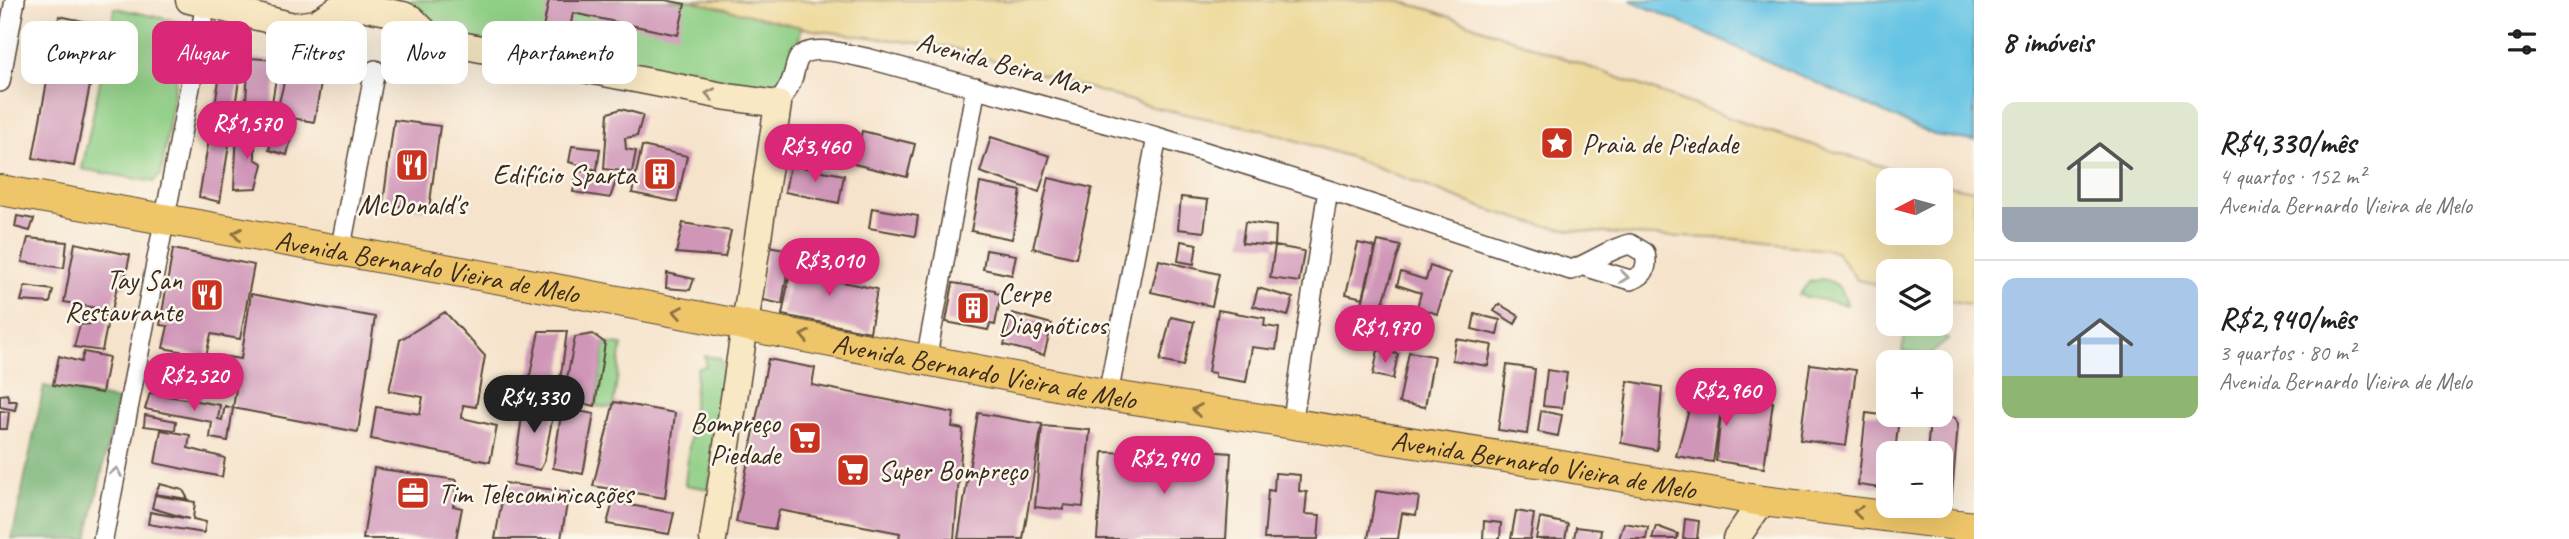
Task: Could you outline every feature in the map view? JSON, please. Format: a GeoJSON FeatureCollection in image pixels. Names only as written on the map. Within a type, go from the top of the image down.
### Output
{"type":"FeatureCollection","features":[{"type":"Feature","properties":{"kind":"main road"},"geometry":{"type":"LineString","coordinates":[[198,2],[294,26],[316,23],[348,5],[379,10],[412,19],[431,37],[440,41],[728,97],[778,104],[713,539]]}},
{"type":"Feature","properties":{"kind":"main road","name":"Avenida Bernardo Vieira de Melo"},"geometry":{"type":"LineString","coordinates":[[0,190],[746,324],[1108,395],[1293,425],[1350,444],[1582,470],[1762,501],[1974,527]]}},
{"type":"Feature","properties":{"kind":"main road"},"geometry":{"type":"LineString","coordinates":[[1736,539],[1762,501]]}},
{"type":"Feature","properties":{"kind":"street"},"geometry":{"type":"LineString","coordinates":[[0,82],[15,0]]}},
{"type":"Feature","properties":{"kind":"street"},"geometry":{"type":"LineString","coordinates":[[103,539],[165,221],[198,2]]}},
{"type":"Feature","properties":{"kind":"street","name":"Avenida Beira Mar"},"geometry":{"type":"LineString","coordinates":[[778,104],[792,80],[797,60],[802,54],[818,50],[870,59],[1157,137],[1571,270],[1584,266]]}},
{"type":"Feature","properties":{"kind":"street"},"geometry":{"type":"LineString","coordinates":[[341,251],[375,70]]}},
{"type":"Feature","properties":{"kind":"street"},"geometry":{"type":"LineString","coordinates":[[926,361],[976,88]]}},
{"type":"Feature","properties":{"kind":"street"},"geometry":{"type":"LineString","coordinates":[[1108,395],[1157,137]]}},
{"type":"Feature","properties":{"kind":"street"},"geometry":{"type":"LineString","coordinates":[[1293,425],[1328,190]]}},
{"type":"Feature","properties":{"kind":"green space"},"geometry":{"type":"Polygon","coordinates":[[[406,0],[689,0],[802,27],[787,85],[779,93],[637,68],[637,21],[482,21],[482,41],[468,39],[468,21],[423,21],[406,0]]]}},
{"type":"Feature","properties":{"kind":"green space"},"geometry":{"type":"Polygon","coordinates":[[[115,8],[176,21],[152,21],[152,84],[175,84],[161,175],[153,182],[82,169],[99,84],[138,84],[138,21],[112,21],[115,8]]]}},
{"type":"Feature","properties":{"kind":"green space"},"geometry":{"type":"Polygon","coordinates":[[[1822,279],[1839,288],[1847,305],[1799,295],[1809,282],[1822,279]]]}},
{"type":"Feature","properties":{"kind":"green space"},"geometry":{"type":"Polygon","coordinates":[[[1905,336],[1936,336],[1949,339],[1935,350],[1902,350],[1905,336]]]}},
{"type":"Feature","properties":{"kind":"green space"},"geometry":{"type":"Polygon","coordinates":[[[605,343],[622,345],[613,408],[595,406],[605,343]]]}},
{"type":"Feature","properties":{"kind":"green space"},"geometry":{"type":"Polygon","coordinates":[[[705,356],[720,358],[725,371],[709,489],[685,485],[697,368],[706,366],[705,356]]]}},
{"type":"Feature","properties":{"kind":"green space"},"geometry":{"type":"Polygon","coordinates":[[[44,386],[118,400],[87,539],[12,539],[44,386]]]}},
{"type":"Feature","properties":{"kind":"sand","name":"Praia de Piedade"},"geometry":{"type":"Polygon","coordinates":[[[689,0],[1395,0],[1431,10],[1758,128],[1888,168],[1876,168],[1876,245],[1953,245],[1953,186],[1974,190],[1974,305],[1953,301],[1953,259],[1876,259],[1876,284],[1857,280],[1836,251],[1734,239],[1570,230],[1536,224],[1483,208],[1350,157],[1263,130],[1152,107],[949,47],[813,30],[689,0]]]}},
{"type":"Feature","properties":{"kind":"water"},"geometry":{"type":"Polygon","coordinates":[[[1630,0],[1974,0],[1974,141],[1934,135],[1630,0]]]}},
{"type":"Feature","properties":{"kind":"building"},"geometry":{"type":"Polygon","coordinates":[[[549,0],[665,0],[685,4],[678,35],[637,26],[637,21],[611,21],[573,13],[571,21],[544,21],[549,0]]]}},
{"type":"Feature","properties":{"kind":"building"},"geometry":{"type":"Polygon","coordinates":[[[59,16],[83,21],[58,21],[59,16]]]}},
{"type":"Feature","properties":{"kind":"building"},"geometry":{"type":"Polygon","coordinates":[[[252,58],[266,59],[266,84],[275,84],[270,115],[245,113],[247,84],[252,84],[252,58]]]}},
{"type":"Feature","properties":{"kind":"building"},"geometry":{"type":"Polygon","coordinates":[[[47,84],[90,84],[74,166],[33,158],[47,84]]]}},
{"type":"Feature","properties":{"kind":"building"},"geometry":{"type":"Polygon","coordinates":[[[218,84],[238,84],[220,202],[199,197],[218,84]]]}},
{"type":"Feature","properties":{"kind":"building"},"geometry":{"type":"Polygon","coordinates":[[[284,84],[321,84],[314,122],[276,115],[284,84]]]}},
{"type":"Feature","properties":{"kind":"building"},"geometry":{"type":"Polygon","coordinates":[[[621,109],[643,115],[637,136],[625,138],[626,149],[636,151],[632,172],[604,169],[608,113],[621,109]]]}},
{"type":"Feature","properties":{"kind":"building"},"geometry":{"type":"Polygon","coordinates":[[[276,119],[295,122],[287,155],[269,150],[276,119]]]}},
{"type":"Feature","properties":{"kind":"building","name":"McDonald's"},"geometry":{"type":"Polygon","coordinates":[[[394,120],[440,126],[429,210],[383,204],[394,120]]]}},
{"type":"Feature","properties":{"kind":"building"},"geometry":{"type":"Polygon","coordinates":[[[237,131],[259,133],[261,142],[255,142],[255,159],[263,164],[257,188],[234,189],[237,131]]]}},
{"type":"Feature","properties":{"kind":"building"},"geometry":{"type":"Polygon","coordinates":[[[862,131],[915,144],[907,177],[854,164],[862,131]]]}},
{"type":"Feature","properties":{"kind":"building"},"geometry":{"type":"Polygon","coordinates":[[[991,137],[1050,156],[1039,192],[980,172],[991,137]]]}},
{"type":"Feature","properties":{"kind":"building"},"geometry":{"type":"Polygon","coordinates":[[[572,146],[600,149],[597,170],[569,162],[572,146]]]}},
{"type":"Feature","properties":{"kind":"building","name":"Edifício Sparta"},"geometry":{"type":"Polygon","coordinates":[[[642,146],[687,156],[677,202],[632,193],[642,146]]]}},
{"type":"Feature","properties":{"kind":"building"},"geometry":{"type":"Polygon","coordinates":[[[790,165],[844,175],[839,203],[785,192],[790,165]]]}},
{"type":"Feature","properties":{"kind":"building"},"geometry":{"type":"Polygon","coordinates":[[[597,170],[595,178],[616,181],[610,198],[573,192],[577,172],[597,170]]]}},
{"type":"Feature","properties":{"kind":"building"},"geometry":{"type":"Polygon","coordinates":[[[1049,178],[1092,188],[1076,258],[1033,248],[1049,178]]]}},
{"type":"Feature","properties":{"kind":"building"},"geometry":{"type":"Polygon","coordinates":[[[980,183],[1021,191],[1012,239],[971,231],[980,183]]]}},
{"type":"Feature","properties":{"kind":"building"},"geometry":{"type":"Polygon","coordinates":[[[1181,197],[1208,200],[1204,232],[1178,229],[1181,197]]]}},
{"type":"Feature","properties":{"kind":"building"},"geometry":{"type":"Polygon","coordinates":[[[872,208],[918,216],[915,236],[869,228],[872,208]]]}},
{"type":"Feature","properties":{"kind":"building"},"geometry":{"type":"Polygon","coordinates":[[[17,216],[34,219],[30,231],[15,227],[17,216]]]}},
{"type":"Feature","properties":{"kind":"building"},"geometry":{"type":"Polygon","coordinates":[[[1245,222],[1276,226],[1275,246],[1242,243],[1245,222]]]}},
{"type":"Feature","properties":{"kind":"building"},"geometry":{"type":"Polygon","coordinates":[[[683,223],[731,231],[725,257],[676,253],[683,223]]]}},
{"type":"Feature","properties":{"kind":"building"},"geometry":{"type":"Polygon","coordinates":[[[28,238],[67,242],[64,268],[22,262],[28,238]]]}},
{"type":"Feature","properties":{"kind":"building"},"geometry":{"type":"Polygon","coordinates":[[[1181,241],[1197,244],[1194,264],[1178,261],[1181,241]]]}},
{"type":"Feature","properties":{"kind":"building"},"geometry":{"type":"Polygon","coordinates":[[[1378,241],[1401,246],[1376,325],[1340,319],[1343,311],[1353,313],[1361,308],[1378,241]]]}},
{"type":"Feature","properties":{"kind":"building"},"geometry":{"type":"Polygon","coordinates":[[[75,243],[130,255],[123,288],[117,286],[112,311],[64,302],[75,243]]]}},
{"type":"Feature","properties":{"kind":"building"},"geometry":{"type":"Polygon","coordinates":[[[1358,243],[1375,247],[1363,298],[1346,294],[1358,243]]]}},
{"type":"Feature","properties":{"kind":"building"},"geometry":{"type":"Polygon","coordinates":[[[768,246],[791,250],[782,304],[759,299],[768,246]]]}},
{"type":"Feature","properties":{"kind":"building"},"geometry":{"type":"Polygon","coordinates":[[[1275,246],[1304,251],[1299,282],[1270,278],[1275,246]]]}},
{"type":"Feature","properties":{"kind":"building","name":"Tay San Restaurante"},"geometry":{"type":"Polygon","coordinates":[[[173,249],[254,265],[240,339],[211,334],[206,356],[163,348],[168,326],[160,325],[173,249]]]}},
{"type":"Feature","properties":{"kind":"building"},"geometry":{"type":"Polygon","coordinates":[[[986,250],[1016,255],[1012,275],[983,269],[986,250]]]}},
{"type":"Feature","properties":{"kind":"building"},"geometry":{"type":"Polygon","coordinates":[[[815,255],[841,260],[837,281],[877,289],[870,332],[782,315],[790,273],[811,277],[815,255]]]}},
{"type":"Feature","properties":{"kind":"building"},"geometry":{"type":"Polygon","coordinates":[[[1159,260],[1219,274],[1212,306],[1151,292],[1159,260]]]}},
{"type":"Feature","properties":{"kind":"building"},"geometry":{"type":"Polygon","coordinates":[[[1430,266],[1450,273],[1437,314],[1417,307],[1421,293],[1397,285],[1401,272],[1426,280],[1430,266]]]}},
{"type":"Feature","properties":{"kind":"building"},"geometry":{"type":"Polygon","coordinates":[[[667,273],[694,279],[690,290],[666,288],[667,273]]]}},
{"type":"Feature","properties":{"kind":"building","name":"Cerpe Diagnóticos"},"geometry":{"type":"Polygon","coordinates":[[[953,283],[995,290],[995,293],[1001,294],[995,325],[990,324],[988,330],[946,322],[953,283]]]}},
{"type":"Feature","properties":{"kind":"building"},"geometry":{"type":"Polygon","coordinates":[[[25,286],[53,290],[50,303],[21,301],[25,286]]]}},
{"type":"Feature","properties":{"kind":"building"},"geometry":{"type":"Polygon","coordinates":[[[1258,288],[1293,298],[1288,316],[1253,306],[1258,288]]]}},
{"type":"Feature","properties":{"kind":"building"},"geometry":{"type":"Polygon","coordinates":[[[251,294],[375,317],[358,432],[233,408],[238,377],[225,376],[227,357],[241,359],[251,294]]]}},
{"type":"Feature","properties":{"kind":"building"},"geometry":{"type":"Polygon","coordinates":[[[1499,304],[1519,316],[1515,324],[1494,311],[1499,304]]]}},
{"type":"Feature","properties":{"kind":"building"},"geometry":{"type":"Polygon","coordinates":[[[1218,310],[1265,318],[1264,326],[1279,328],[1276,350],[1252,347],[1246,382],[1215,377],[1215,373],[1208,372],[1218,310]]]}},
{"type":"Feature","properties":{"kind":"building"},"geometry":{"type":"Polygon","coordinates":[[[445,312],[485,356],[476,407],[463,405],[462,418],[497,426],[490,462],[371,439],[376,407],[420,414],[423,397],[389,391],[400,340],[445,312]]]}},
{"type":"Feature","properties":{"kind":"building"},"geometry":{"type":"Polygon","coordinates":[[[1012,313],[1052,324],[1044,355],[1004,345],[1012,313]]]}},
{"type":"Feature","properties":{"kind":"building"},"geometry":{"type":"Polygon","coordinates":[[[93,314],[109,316],[102,351],[74,347],[80,325],[90,324],[93,314]]]}},
{"type":"Feature","properties":{"kind":"building"},"geometry":{"type":"Polygon","coordinates":[[[1475,314],[1500,320],[1497,335],[1472,329],[1475,314]]]}},
{"type":"Feature","properties":{"kind":"building"},"geometry":{"type":"Polygon","coordinates":[[[1171,317],[1194,322],[1183,366],[1160,361],[1171,317]]]}},
{"type":"Feature","properties":{"kind":"building"},"geometry":{"type":"Polygon","coordinates":[[[539,331],[567,331],[557,392],[552,396],[527,390],[539,331]]]}},
{"type":"Feature","properties":{"kind":"building"},"geometry":{"type":"Polygon","coordinates":[[[593,334],[605,343],[595,406],[563,399],[575,337],[593,334]]]}},
{"type":"Feature","properties":{"kind":"building"},"geometry":{"type":"Polygon","coordinates":[[[1456,339],[1492,345],[1488,366],[1452,360],[1456,339]]]}},
{"type":"Feature","properties":{"kind":"building"},"geometry":{"type":"Polygon","coordinates":[[[1378,350],[1398,354],[1393,379],[1373,375],[1378,350]]]}},
{"type":"Feature","properties":{"kind":"building"},"geometry":{"type":"Polygon","coordinates":[[[84,352],[109,357],[102,393],[53,385],[59,356],[81,362],[84,352]]]}},
{"type":"Feature","properties":{"kind":"building"},"geometry":{"type":"Polygon","coordinates":[[[1409,352],[1434,356],[1425,407],[1399,403],[1409,352]]]}},
{"type":"Feature","properties":{"kind":"building","name":"Super Bompreço"},"geometry":{"type":"Polygon","coordinates":[[[768,359],[815,368],[812,385],[954,413],[952,427],[963,429],[954,539],[899,539],[900,533],[779,510],[775,529],[736,522],[768,359]]]}},
{"type":"Feature","properties":{"kind":"building"},"geometry":{"type":"Polygon","coordinates":[[[1810,364],[1856,370],[1846,446],[1800,440],[1810,364]]]}},
{"type":"Feature","properties":{"kind":"building"},"geometry":{"type":"Polygon","coordinates":[[[1507,365],[1535,369],[1527,434],[1498,430],[1507,365]]]}},
{"type":"Feature","properties":{"kind":"building"},"geometry":{"type":"Polygon","coordinates":[[[1547,370],[1567,373],[1562,408],[1543,406],[1547,370]]]}},
{"type":"Feature","properties":{"kind":"building"},"geometry":{"type":"Polygon","coordinates":[[[1628,381],[1662,387],[1657,450],[1621,443],[1628,381]]]}},
{"type":"Feature","properties":{"kind":"building"},"geometry":{"type":"Polygon","coordinates":[[[1696,385],[1725,387],[1724,395],[1773,402],[1764,468],[1716,461],[1722,405],[1713,462],[1676,456],[1696,385]]]}},
{"type":"Feature","properties":{"kind":"building"},"geometry":{"type":"Polygon","coordinates":[[[150,393],[220,405],[218,419],[222,420],[225,406],[233,408],[228,441],[210,438],[212,422],[145,409],[150,393]]]}},
{"type":"Feature","properties":{"kind":"building"},"geometry":{"type":"Polygon","coordinates":[[[7,394],[9,401],[17,401],[15,410],[0,407],[0,395],[7,394]]]}},
{"type":"Feature","properties":{"kind":"building"},"geometry":{"type":"Polygon","coordinates":[[[614,402],[675,413],[665,498],[593,486],[614,402]]]}},
{"type":"Feature","properties":{"kind":"building"},"geometry":{"type":"Polygon","coordinates":[[[524,403],[555,405],[540,470],[515,465],[524,403]]]}},
{"type":"Feature","properties":{"kind":"building"},"geometry":{"type":"Polygon","coordinates":[[[562,408],[594,414],[583,474],[553,468],[562,408]]]}},
{"type":"Feature","properties":{"kind":"building"},"geometry":{"type":"Polygon","coordinates":[[[0,411],[9,412],[7,429],[0,429],[0,411]]]}},
{"type":"Feature","properties":{"kind":"building"},"geometry":{"type":"Polygon","coordinates":[[[1541,411],[1562,415],[1558,436],[1538,432],[1541,411]]]}},
{"type":"Feature","properties":{"kind":"building"},"geometry":{"type":"Polygon","coordinates":[[[978,413],[1042,424],[1023,539],[958,539],[978,413]]]}},
{"type":"Feature","properties":{"kind":"building"},"geometry":{"type":"Polygon","coordinates":[[[1866,413],[1876,414],[1876,427],[1898,427],[1896,441],[1876,441],[1876,487],[1858,485],[1866,413]]]}},
{"type":"Feature","properties":{"kind":"building"},"geometry":{"type":"Polygon","coordinates":[[[145,415],[176,421],[175,430],[144,426],[145,415]]]}},
{"type":"Feature","properties":{"kind":"building"},"geometry":{"type":"Polygon","coordinates":[[[1955,418],[1958,424],[1953,483],[1953,441],[1928,441],[1929,427],[1953,427],[1955,418]]]}},
{"type":"Feature","properties":{"kind":"building"},"geometry":{"type":"Polygon","coordinates":[[[1042,426],[1090,430],[1083,507],[1064,505],[1064,510],[1035,507],[1042,426]]]}},
{"type":"Feature","properties":{"kind":"building"},"geometry":{"type":"Polygon","coordinates":[[[161,430],[190,435],[188,448],[225,458],[222,477],[155,463],[161,430]]]}},
{"type":"Feature","properties":{"kind":"building"},"geometry":{"type":"Polygon","coordinates":[[[1178,449],[1231,453],[1226,539],[1097,539],[1103,452],[1178,454],[1178,449]]]}},
{"type":"Feature","properties":{"kind":"building","name":"Tim Telecominicações"},"geometry":{"type":"Polygon","coordinates":[[[374,468],[457,480],[453,506],[462,508],[456,539],[363,539],[374,468]]]}},
{"type":"Feature","properties":{"kind":"building"},"geometry":{"type":"Polygon","coordinates":[[[1275,473],[1300,475],[1299,491],[1307,492],[1305,514],[1320,515],[1318,539],[1264,539],[1268,490],[1274,491],[1275,473]]]}},
{"type":"Feature","properties":{"kind":"building"},"geometry":{"type":"Polygon","coordinates":[[[505,483],[569,492],[561,539],[495,539],[505,483]]]}},
{"type":"Feature","properties":{"kind":"building"},"geometry":{"type":"Polygon","coordinates":[[[160,484],[183,490],[188,499],[155,494],[160,484]]]}},
{"type":"Feature","properties":{"kind":"building"},"geometry":{"type":"Polygon","coordinates":[[[1376,491],[1419,497],[1416,515],[1402,513],[1398,539],[1368,539],[1376,491]]]}},
{"type":"Feature","properties":{"kind":"building"},"geometry":{"type":"Polygon","coordinates":[[[155,495],[195,502],[193,519],[206,522],[204,533],[148,524],[150,512],[189,519],[152,508],[155,495]]]}},
{"type":"Feature","properties":{"kind":"building"},"geometry":{"type":"Polygon","coordinates":[[[613,502],[674,513],[669,534],[607,524],[613,502]]]}},
{"type":"Feature","properties":{"kind":"building"},"geometry":{"type":"Polygon","coordinates":[[[1516,511],[1534,514],[1530,539],[1511,539],[1516,511]]]}},
{"type":"Feature","properties":{"kind":"building"},"geometry":{"type":"Polygon","coordinates":[[[1540,518],[1568,524],[1565,539],[1536,539],[1540,518]]]}},
{"type":"Feature","properties":{"kind":"building"},"geometry":{"type":"Polygon","coordinates":[[[1685,519],[1699,521],[1697,539],[1683,539],[1685,519]]]}},
{"type":"Feature","properties":{"kind":"building"},"geometry":{"type":"Polygon","coordinates":[[[1484,521],[1501,523],[1500,539],[1483,539],[1484,521]]]}},
{"type":"Feature","properties":{"kind":"building"},"geometry":{"type":"Polygon","coordinates":[[[1624,523],[1648,527],[1646,539],[1619,539],[1624,523]]]}},
{"type":"Feature","properties":{"kind":"building"},"geometry":{"type":"Polygon","coordinates":[[[1656,526],[1678,534],[1677,539],[1652,539],[1656,526]]]}},
{"type":"Feature","properties":{"kind":"building"},"geometry":{"type":"Polygon","coordinates":[[[1576,527],[1601,530],[1600,539],[1574,539],[1576,527]]]}},
{"type":"Feature","properties":{"kind":"place","name":"Praia de Piedade"},"geometry":{"type":"Point","coordinates":[1557,143]}},
{"type":"Feature","properties":{"kind":"place","name":"McDonald's"},"geometry":{"type":"Point","coordinates":[412,165]}},
{"type":"Feature","properties":{"kind":"place","name":"Edifício Sparta"},"geometry":{"type":"Point","coordinates":[660,174]}},
{"type":"Feature","properties":{"kind":"place","name":"Tay San Restaurante"},"geometry":{"type":"Point","coordinates":[207,295]}},
{"type":"Feature","properties":{"kind":"place","name":"Cerpe Diagnóticos"},"geometry":{"type":"Point","coordinates":[973,308]}},
{"type":"Feature","properties":{"kind":"place","name":"Bompreço Piedade"},"geometry":{"type":"Point","coordinates":[805,438]}},
{"type":"Feature","properties":{"kind":"place","name":"Super Bompreço"},"geometry":{"type":"Point","coordinates":[853,470]}},
{"type":"Feature","properties":{"kind":"place","name":"Tim Telecominicações"},"geometry":{"type":"Point","coordinates":[413,493]}}]}
